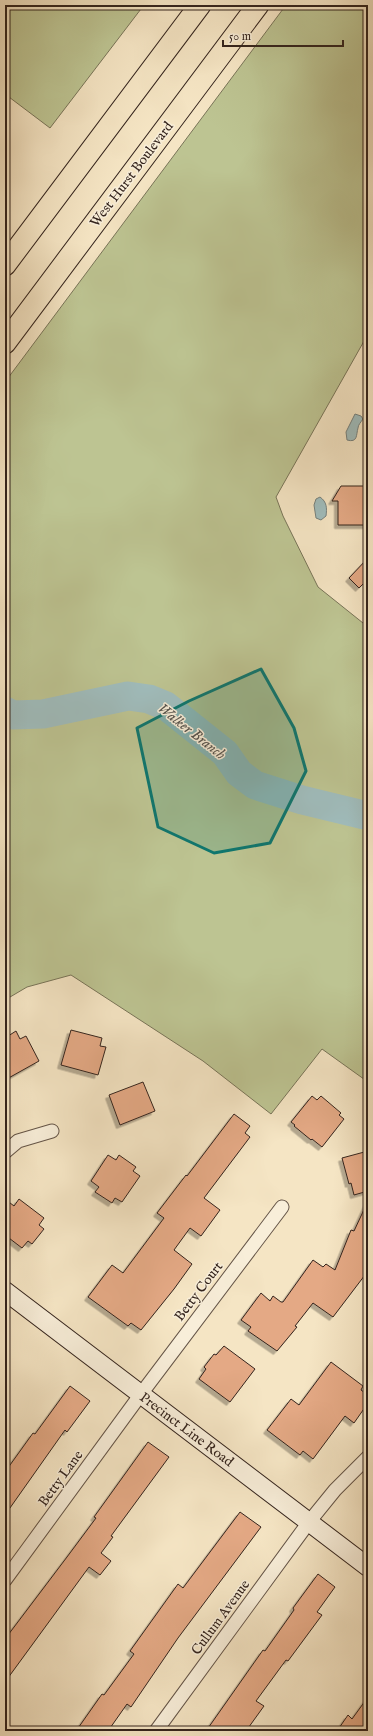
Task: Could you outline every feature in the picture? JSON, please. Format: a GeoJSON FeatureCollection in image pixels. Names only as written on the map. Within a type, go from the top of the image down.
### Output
{"type":"FeatureCollection","features":[{"type":"Feature","properties":{"kind":"main road"},"geometry":{"type":"LineString","coordinates":[[5,265],[200,5]]}},
{"type":"Feature","properties":{"kind":"main road","name":"West Hurst Boulevard"},"geometry":{"type":"LineString","coordinates":[[5,343],[258,5]]}},
{"type":"Feature","properties":{"kind":"main road","name":"Precinct Line Road"},"geometry":{"type":"LineString","coordinates":[[5,1291],[368,1567]]}},
{"type":"Feature","properties":{"kind":"street"},"geometry":{"type":"LineString","coordinates":[[5,1152],[18,1141],[52,1131]]}},
{"type":"Feature","properties":{"kind":"street","name":"Betty Court"},"geometry":{"type":"LineString","coordinates":[[141,1394],[282,1207]]}},
{"type":"Feature","properties":{"kind":"street","name":"Betty Lane"},"geometry":{"type":"LineString","coordinates":[[5,1580],[141,1394]]}},
{"type":"Feature","properties":{"kind":"street","name":"Cullum Avenue"},"geometry":{"type":"LineString","coordinates":[[156,1731],[309,1522],[335,1490],[368,1457]]}},
{"type":"Feature","properties":{"kind":"highlighted area"},"geometry":{"type":"Polygon","coordinates":[[[261,669],[294,728],[306,771],[270,843],[214,853],[158,827],[137,728],[189,701],[261,669]]]}},
{"type":"Feature","properties":{"kind":"green space"},"geometry":{"type":"Polygon","coordinates":[[[5,5],[144,5],[50,128],[5,94],[5,5]]]}},
{"type":"Feature","properties":{"kind":"green space"},"geometry":{"type":"Polygon","coordinates":[[[286,5],[368,5],[368,334],[276,497],[283,516],[318,587],[368,627],[368,1082],[322,1049],[271,1114],[203,1061],[71,975],[27,987],[5,1000],[5,382],[286,5]]]}},
{"type":"Feature","properties":{"kind":"water"},"geometry":{"type":"Polygon","coordinates":[[[355,414],[361,416],[363,419],[358,426],[357,436],[351,441],[347,440],[346,432],[355,414]]]}},
{"type":"Feature","properties":{"kind":"water"},"geometry":{"type":"Polygon","coordinates":[[[320,497],[324,501],[326,508],[326,516],[321,520],[316,518],[314,505],[316,499],[320,497]]]}},
{"type":"Feature","properties":{"kind":"building"},"geometry":{"type":"Polygon","coordinates":[[[341,486],[368,486],[368,525],[338,525],[338,501],[332,501],[341,486]]]}},
{"type":"Feature","properties":{"kind":"building"},"geometry":{"type":"Polygon","coordinates":[[[368,558],[368,579],[359,588],[349,578],[368,558]]]}},
{"type":"Feature","properties":{"kind":"building"},"geometry":{"type":"Polygon","coordinates":[[[71,1030],[102,1038],[100,1046],[106,1047],[98,1075],[61,1065],[71,1030]]]}},
{"type":"Feature","properties":{"kind":"building"},"geometry":{"type":"Polygon","coordinates":[[[16,1031],[20,1039],[26,1036],[39,1061],[5,1080],[5,1038],[16,1031]]]}},
{"type":"Feature","properties":{"kind":"building"},"geometry":{"type":"Polygon","coordinates":[[[143,1082],[155,1111],[120,1125],[109,1095],[143,1082]]]}},
{"type":"Feature","properties":{"kind":"building"},"geometry":{"type":"Polygon","coordinates":[[[312,1096],[317,1100],[321,1096],[341,1113],[339,1115],[344,1119],[322,1147],[312,1139],[311,1140],[291,1122],[312,1096]]]}},
{"type":"Feature","properties":{"kind":"building"},"geometry":{"type":"Polygon","coordinates":[[[234,1114],[250,1126],[245,1133],[250,1137],[204,1198],[220,1210],[201,1236],[190,1228],[174,1250],[192,1264],[174,1289],[141,1330],[131,1323],[128,1326],[88,1297],[112,1265],[123,1273],[164,1218],[157,1213],[234,1114]]]}},
{"type":"Feature","properties":{"kind":"building"},"geometry":{"type":"Polygon","coordinates":[[[368,1151],[368,1191],[354,1195],[351,1183],[349,1184],[342,1158],[368,1151]]]}},
{"type":"Feature","properties":{"kind":"building"},"geometry":{"type":"Polygon","coordinates":[[[108,1155],[116,1160],[119,1155],[136,1167],[133,1171],[140,1176],[122,1202],[115,1198],[112,1203],[95,1192],[99,1187],[91,1181],[108,1155]]]}},
{"type":"Feature","properties":{"kind":"building"},"geometry":{"type":"Polygon","coordinates":[[[5,1199],[14,1206],[19,1199],[44,1218],[39,1225],[44,1229],[32,1244],[28,1241],[22,1248],[5,1235],[5,1199]]]}},
{"type":"Feature","properties":{"kind":"building"},"geometry":{"type":"Polygon","coordinates":[[[368,1201],[368,1271],[333,1317],[313,1303],[295,1326],[297,1327],[277,1351],[248,1331],[251,1327],[241,1320],[261,1293],[270,1301],[273,1296],[283,1302],[313,1260],[323,1267],[326,1264],[335,1270],[351,1230],[354,1231],[368,1201]]]}},
{"type":"Feature","properties":{"kind":"building"},"geometry":{"type":"Polygon","coordinates":[[[224,1346],[255,1369],[230,1402],[199,1379],[206,1369],[204,1367],[214,1354],[216,1355],[224,1346]]]}},
{"type":"Feature","properties":{"kind":"building"},"geometry":{"type":"Polygon","coordinates":[[[331,1362],[363,1386],[361,1390],[368,1395],[368,1403],[354,1423],[345,1416],[313,1459],[303,1451],[300,1455],[267,1430],[291,1399],[299,1405],[331,1362]]]}},
{"type":"Feature","properties":{"kind":"building"},"geometry":{"type":"Polygon","coordinates":[[[70,1386],[90,1401],[67,1432],[65,1430],[5,1515],[5,1472],[70,1386]]]}},
{"type":"Feature","properties":{"kind":"building"},"geometry":{"type":"Polygon","coordinates":[[[148,1442],[169,1457],[111,1536],[113,1537],[101,1553],[111,1561],[100,1575],[89,1567],[5,1682],[5,1639],[96,1518],[94,1517],[148,1442]]]}},
{"type":"Feature","properties":{"kind":"building"},"geometry":{"type":"Polygon","coordinates":[[[240,1512],[261,1527],[178,1638],[131,1707],[127,1704],[108,1731],[76,1731],[102,1694],[104,1695],[134,1654],[130,1651],[178,1584],[183,1588],[240,1512]]]}},
{"type":"Feature","properties":{"kind":"building"},"geometry":{"type":"Polygon","coordinates":[[[318,1574],[335,1587],[317,1612],[322,1615],[256,1701],[264,1706],[246,1731],[206,1731],[263,1650],[265,1651],[294,1610],[293,1608],[318,1574]]]}},
{"type":"Feature","properties":{"kind":"building"},"geometry":{"type":"Polygon","coordinates":[[[368,1697],[368,1731],[337,1731],[348,1715],[352,1719],[368,1697]]]}},
{"type":"Feature","properties":{"kind":"waterway","name":"Walker Branch"},"geometry":{"type":"LineString","coordinates":[[5,711],[13,715],[43,714],[128,696],[149,699],[166,706],[225,753],[239,773],[255,785],[302,800],[368,816]]}}]}
